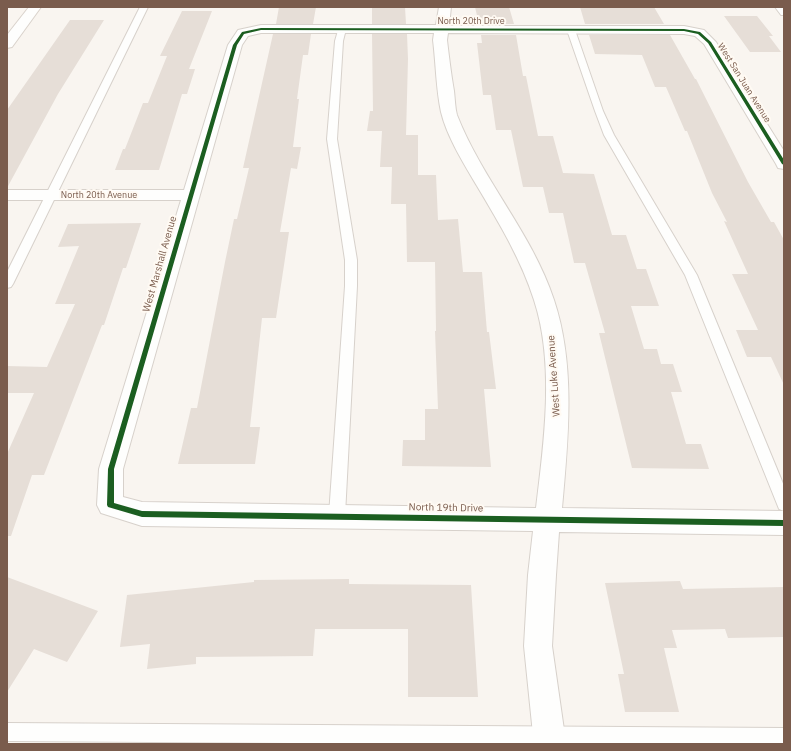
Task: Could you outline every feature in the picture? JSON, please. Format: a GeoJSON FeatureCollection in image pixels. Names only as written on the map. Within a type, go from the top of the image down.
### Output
{"type":"FeatureCollection","features":[{"type":"Feature","properties":{"kind":"street"},"geometry":{"type":"LineString","coordinates":[[7,44],[35,7]]}},
{"type":"Feature","properties":{"kind":"street","name":"West Luke Avenue"},"geometry":{"type":"LineString","coordinates":[[445,7],[440,40],[449,113],[465,152],[521,245],[544,300],[554,341],[558,405],[542,575],[538,646],[550,740]]}},
{"type":"Feature","properties":{"kind":"street","name":"North 20th Drive"},"geometry":{"type":"LineString","coordinates":[[243,33],[261,29],[684,30],[699,33]]}},
{"type":"Feature","properties":{"kind":"street","name":"West Marshall Avenue"},"geometry":{"type":"LineString","coordinates":[[110,505],[111,469],[235,45],[243,33]]}},
{"type":"Feature","properties":{"kind":"street","name":"West San Juan Avenue"},"geometry":{"type":"LineString","coordinates":[[699,33],[709,42],[784,164]]}},
{"type":"Feature","properties":{"kind":"street","name":"North 20th Avenue"},"geometry":{"type":"LineString","coordinates":[[7,195],[191,195]]}},
{"type":"Feature","properties":{"kind":"street","name":"North 19th Drive"},"geometry":{"type":"LineString","coordinates":[[110,505],[142,514],[337,515],[784,522]]}},
{"type":"Feature","properties":{"kind":"lane"},"geometry":{"type":"LineString","coordinates":[[7,284],[144,7]]}},
{"type":"Feature","properties":{"kind":"lane"},"geometry":{"type":"LineString","coordinates":[[779,7],[784,13]]}},
{"type":"Feature","properties":{"kind":"lane"},"geometry":{"type":"LineString","coordinates":[[337,515],[351,286],[351,260],[332,139],[339,41],[342,29]]}},
{"type":"Feature","properties":{"kind":"lane"},"geometry":{"type":"LineString","coordinates":[[571,30],[599,111],[609,135],[691,275],[784,504]]}},
{"type":"Feature","properties":{"kind":"lane"},"geometry":{"type":"LineString","coordinates":[[7,732],[550,740],[784,737]]}},
{"type":"Feature","properties":{"kind":"building"},"geometry":{"type":"Polygon","coordinates":[[[279,7],[316,7],[313,24],[276,24],[279,7]]]}},
{"type":"Feature","properties":{"kind":"building"},"geometry":{"type":"Polygon","coordinates":[[[372,7],[405,7],[406,24],[372,24],[372,7]]]}},
{"type":"Feature","properties":{"kind":"building"},"geometry":{"type":"Polygon","coordinates":[[[475,7],[509,7],[514,24],[479,24],[475,7]]]}},
{"type":"Feature","properties":{"kind":"building"},"geometry":{"type":"Polygon","coordinates":[[[580,7],[654,7],[664,24],[585,24],[580,7]]]}},
{"type":"Feature","properties":{"kind":"building"},"geometry":{"type":"Polygon","coordinates":[[[182,11],[212,11],[189,69],[195,69],[187,94],[182,94],[159,170],[115,170],[143,103],[148,103],[167,56],[160,56],[182,11]]]}},
{"type":"Feature","properties":{"kind":"building"},"geometry":{"type":"Polygon","coordinates":[[[724,16],[757,16],[773,36],[769,36],[781,52],[750,52],[724,16]]]}},
{"type":"Feature","properties":{"kind":"building"},"geometry":{"type":"Polygon","coordinates":[[[70,20],[104,20],[58,94],[7,188],[7,110],[70,20]]]}},
{"type":"Feature","properties":{"kind":"building"},"geometry":{"type":"Polygon","coordinates":[[[273,34],[311,34],[308,55],[303,55],[297,99],[299,99],[293,147],[301,147],[297,169],[291,168],[280,232],[289,232],[276,318],[262,318],[250,427],[260,427],[255,464],[178,464],[191,408],[197,408],[234,219],[237,219],[249,168],[243,168],[273,34]]]}},
{"type":"Feature","properties":{"kind":"building"},"geometry":{"type":"Polygon","coordinates":[[[372,34],[407,34],[408,59],[406,135],[418,135],[418,175],[436,175],[438,220],[458,219],[463,272],[482,272],[487,332],[489,332],[496,389],[484,389],[491,467],[402,466],[403,440],[425,440],[425,409],[438,409],[435,331],[435,262],[407,262],[406,204],[391,204],[392,167],[380,167],[382,131],[367,131],[370,111],[373,111],[372,34]]]}},
{"type":"Feature","properties":{"kind":"building"},"geometry":{"type":"Polygon","coordinates":[[[481,35],[516,35],[523,76],[526,76],[538,136],[553,136],[563,173],[594,174],[612,235],[626,235],[637,269],[646,269],[659,306],[631,306],[644,349],[657,349],[661,364],[673,364],[682,392],[671,392],[686,444],[701,444],[709,469],[632,468],[599,333],[605,333],[585,263],[574,263],[563,213],[549,213],[543,187],[523,187],[511,130],[496,130],[491,95],[483,95],[477,43],[482,43],[481,35]]]}},
{"type":"Feature","properties":{"kind":"building"},"geometry":{"type":"Polygon","coordinates":[[[589,35],[670,35],[696,79],[748,182],[771,222],[774,222],[784,240],[784,385],[771,357],[747,357],[736,330],[758,330],[732,274],[748,274],[724,221],[727,222],[712,193],[687,131],[685,131],[666,87],[655,87],[642,55],[595,54],[589,35]]]}},
{"type":"Feature","properties":{"kind":"building"},"geometry":{"type":"Polygon","coordinates":[[[141,223],[126,268],[123,268],[104,325],[102,325],[44,475],[32,475],[11,536],[7,536],[7,454],[34,393],[7,393],[7,366],[47,367],[75,304],[55,304],[79,246],[58,247],[68,224],[141,223]]]}},
{"type":"Feature","properties":{"kind":"building"},"geometry":{"type":"Polygon","coordinates":[[[7,577],[98,611],[67,662],[34,649],[7,692],[7,577]]]}},
{"type":"Feature","properties":{"kind":"building"},"geometry":{"type":"Polygon","coordinates":[[[349,579],[349,584],[471,585],[478,697],[408,697],[408,629],[315,629],[313,656],[196,657],[196,664],[147,669],[150,644],[120,647],[127,595],[254,582],[254,580],[349,579]]]}},
{"type":"Feature","properties":{"kind":"building"},"geometry":{"type":"Polygon","coordinates":[[[680,581],[683,589],[784,587],[784,637],[728,638],[725,629],[672,630],[677,648],[664,648],[679,712],[625,712],[618,674],[624,674],[605,583],[680,581]]]}},
{"type":"Feature","properties":{"kind":"cycle path"},"geometry":{"type":"LineString","coordinates":[[784,164],[709,42],[699,33],[684,30],[261,29],[243,33],[235,45],[111,469],[110,505],[142,514],[784,523]]}}]}
